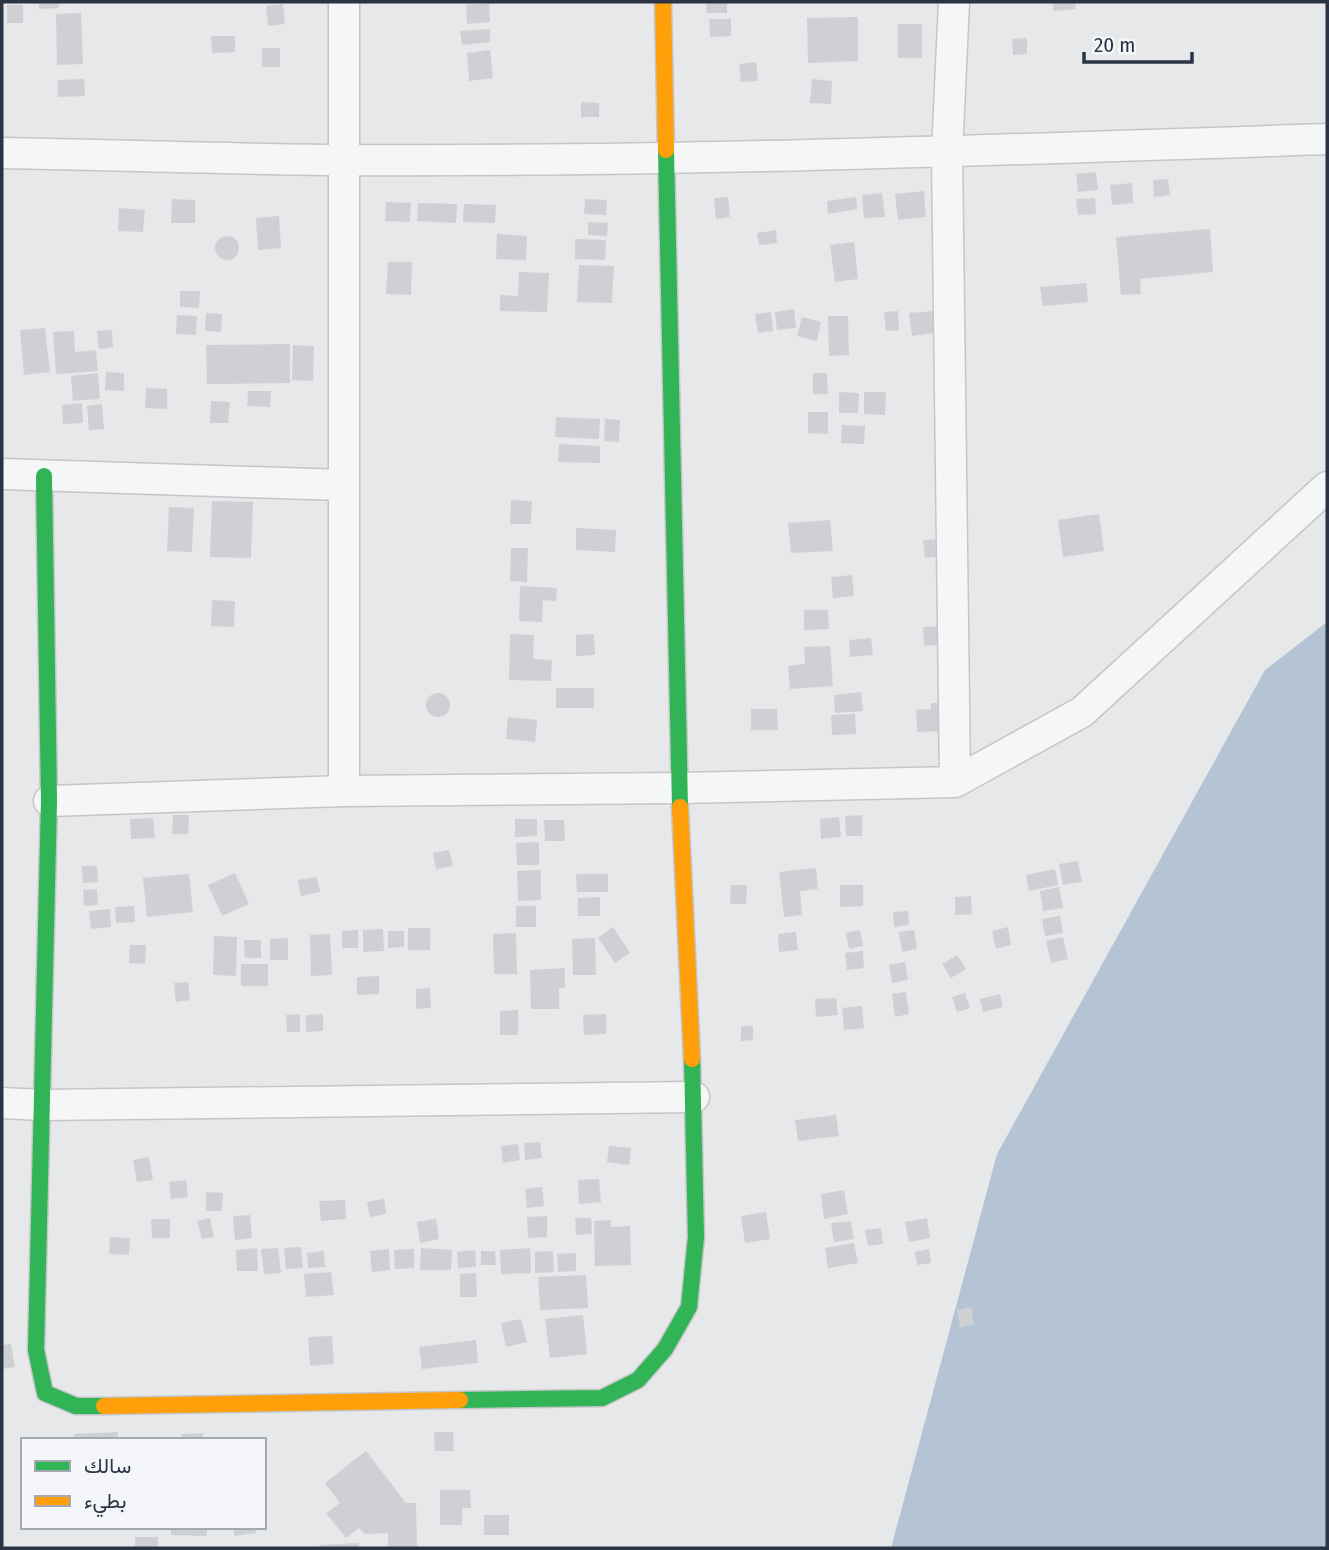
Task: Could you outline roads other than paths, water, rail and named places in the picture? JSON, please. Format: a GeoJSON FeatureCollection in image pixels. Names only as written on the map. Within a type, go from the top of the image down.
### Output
{"type":"FeatureCollection","features":[{"type":"Feature","properties":{"kind":"street"},"geometry":{"type":"LineString","coordinates":[[344,2],[344,791]]}},
{"type":"Feature","properties":{"kind":"street"},"geometry":{"type":"LineString","coordinates":[[44,476],[49,801],[36,1350],[45,1393],[76,1406],[602,1398],[638,1380],[665,1349],[690,1307],[696,1237],[694,1097],[679,788],[663,2]]}},
{"type":"Feature","properties":{"kind":"street"},"geometry":{"type":"LineString","coordinates":[[954,2],[947,153],[955,782]]}},
{"type":"Feature","properties":{"kind":"street"},"geometry":{"type":"LineString","coordinates":[[2,153],[343,160],[667,157],[947,153],[1327,139]]}},
{"type":"Feature","properties":{"kind":"street"},"geometry":{"type":"LineString","coordinates":[[2,474],[343,485]]}},
{"type":"Feature","properties":{"kind":"street"},"geometry":{"type":"LineString","coordinates":[[49,801],[344,791],[955,782],[1082,712],[1327,486]]}},
{"type":"Feature","properties":{"kind":"street"},"geometry":{"type":"LineString","coordinates":[[2,1103],[42,1105],[694,1097]]}},
{"type":"Feature","properties":{"kind":"water"},"geometry":{"type":"Polygon","coordinates":[[[1327,622],[1327,1548],[891,1548],[997,1154],[1265,670],[1327,622]]]}}]}
